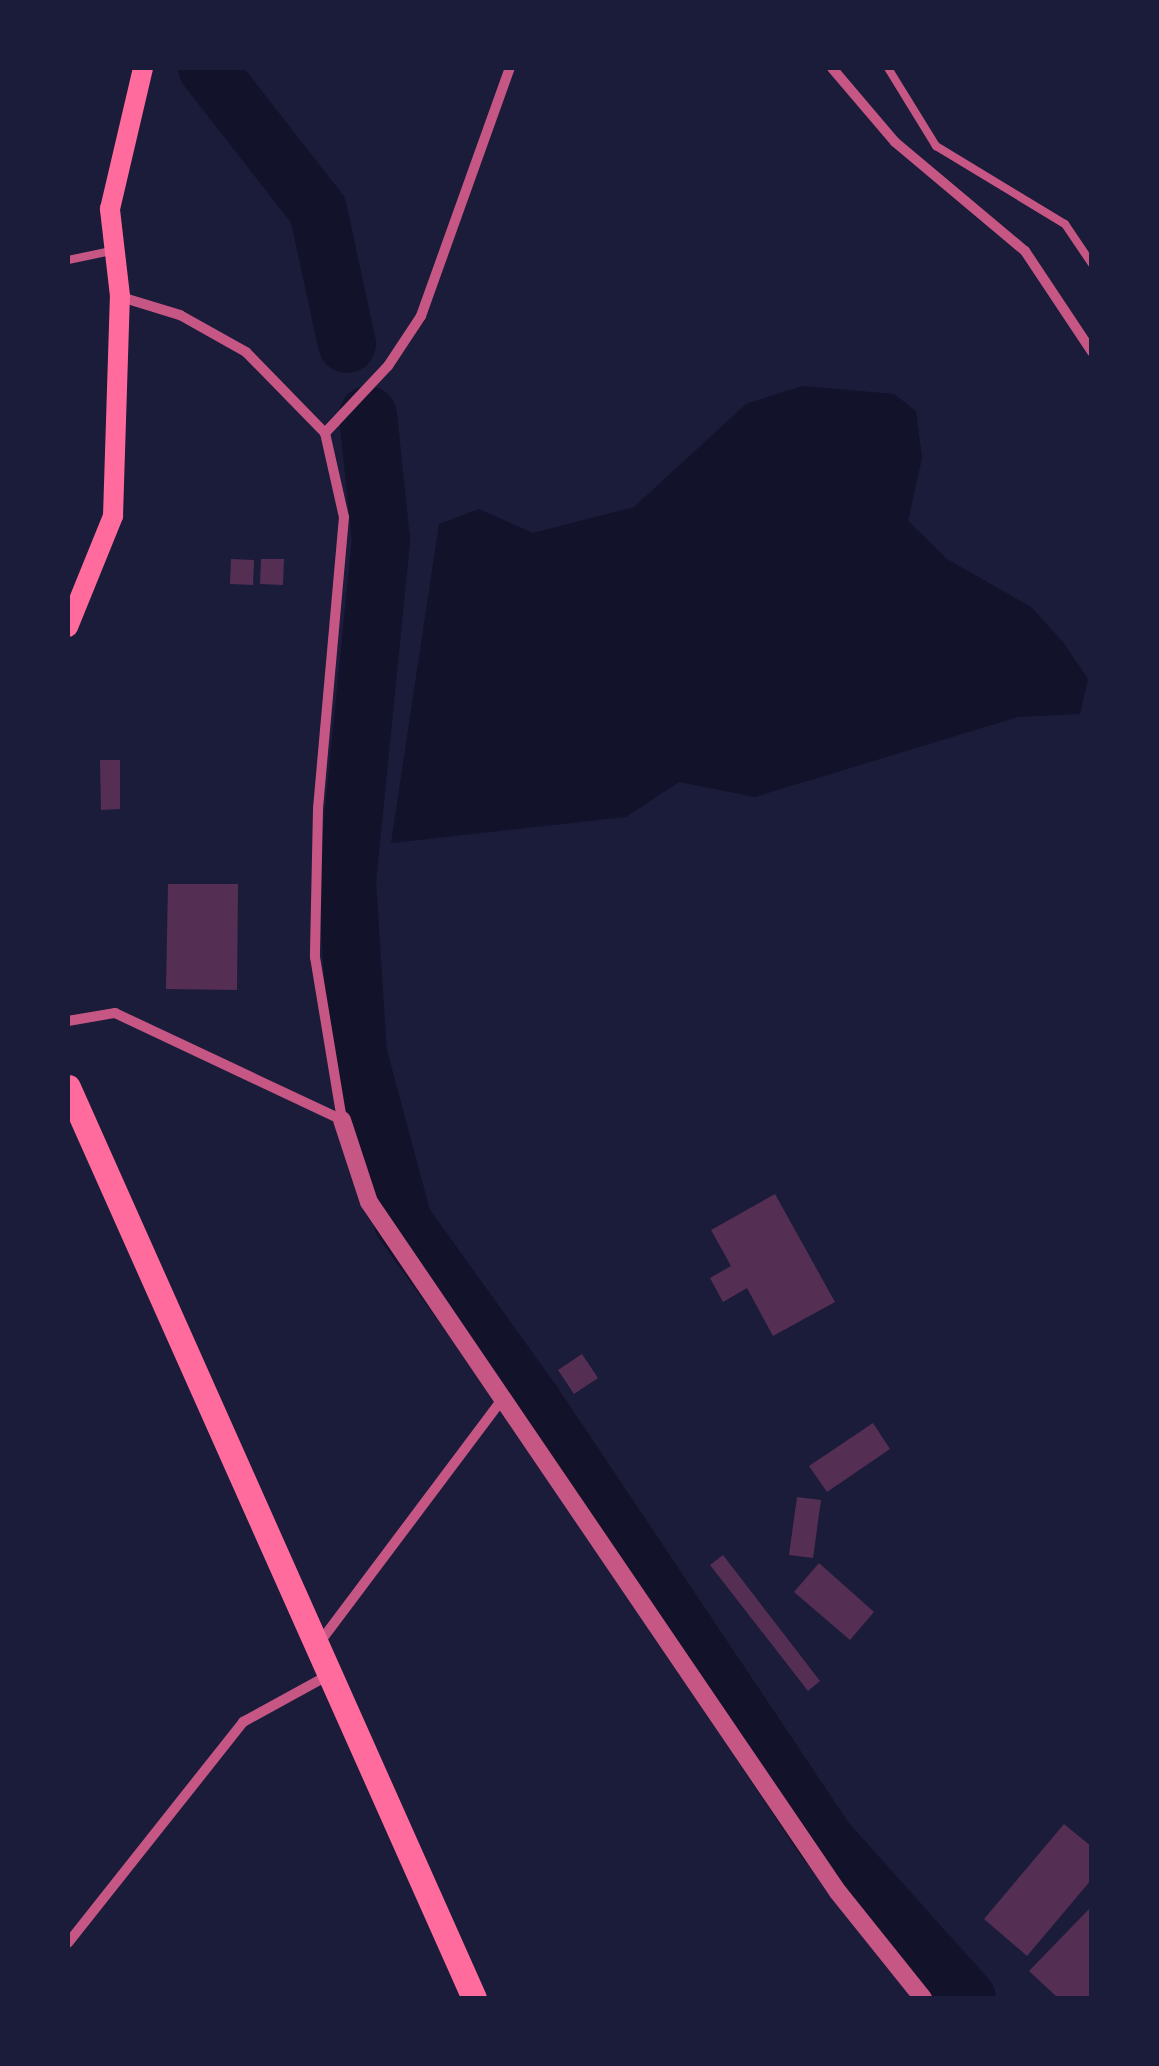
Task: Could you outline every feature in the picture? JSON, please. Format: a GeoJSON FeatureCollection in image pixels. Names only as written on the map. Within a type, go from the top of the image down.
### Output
{"type":"FeatureCollection","features":[{"type":"Feature","properties":{"kind":"main road"},"geometry":{"type":"LineString","coordinates":[[68,627],[113,516],[120,296],[110,209],[144,68]]}},
{"type":"Feature","properties":{"kind":"main road"},"geometry":{"type":"LineString","coordinates":[[68,1087],[474,1998]]}},
{"type":"Feature","properties":{"kind":"street"},"geometry":{"type":"LineString","coordinates":[[325,433],[388,366],[421,316],[510,68]]}},
{"type":"Feature","properties":{"kind":"street"},"geometry":{"type":"LineString","coordinates":[[832,68],[895,142],[1025,251],[1092,352]]}},
{"type":"Feature","properties":{"kind":"street"},"geometry":{"type":"LineString","coordinates":[[120,296],[180,315],[246,352],[325,433],[344,518],[318,809],[315,956],[342,1120],[369,1202],[838,1892],[923,1998]]}},
{"type":"Feature","properties":{"kind":"street"},"geometry":{"type":"LineString","coordinates":[[68,1021],[116,1013],[342,1120]]}},
{"type":"Feature","properties":{"kind":"street"},"geometry":{"type":"LineString","coordinates":[[316,1647],[503,1398]]}},
{"type":"Feature","properties":{"kind":"street"},"geometry":{"type":"LineString","coordinates":[[68,1944],[244,1722],[330,1675]]}},
{"type":"Feature","properties":{"kind":"lane"},"geometry":{"type":"LineString","coordinates":[[888,68],[936,146],[1064,224],[1092,264]]}},
{"type":"Feature","properties":{"kind":"lane"},"geometry":{"type":"LineString","coordinates":[[68,260],[114,250]]}},
{"type":"Feature","properties":{"kind":"shaded area"},"geometry":{"type":"Polygon","coordinates":[[[802,386],[894,394],[916,411],[922,458],[908,521],[947,559],[1031,607],[1063,642],[1088,679],[1080,714],[1018,717],[755,797],[679,782],[626,817],[391,843],[439,524],[479,509],[533,533],[634,507],[746,404],[802,386]]]}},
{"type":"Feature","properties":{"kind":"building"},"geometry":{"type":"Polygon","coordinates":[[[231,559],[254,560],[253,585],[230,584],[231,559]]]}},
{"type":"Feature","properties":{"kind":"building"},"geometry":{"type":"Polygon","coordinates":[[[261,559],[284,559],[283,585],[260,584],[261,559]]]}},
{"type":"Feature","properties":{"kind":"building"},"geometry":{"type":"Polygon","coordinates":[[[100,760],[120,760],[120,809],[101,810],[100,760]]]}},
{"type":"Feature","properties":{"kind":"building"},"geometry":{"type":"Polygon","coordinates":[[[168,884],[238,884],[237,990],[166,989],[168,884]]]}},
{"type":"Feature","properties":{"kind":"building"},"geometry":{"type":"Polygon","coordinates":[[[775,1194],[835,1302],[773,1336],[747,1288],[723,1302],[710,1278],[731,1266],[711,1230],[775,1194]]]}},
{"type":"Feature","properties":{"kind":"building"},"geometry":{"type":"Polygon","coordinates":[[[582,1354],[598,1378],[574,1394],[558,1370],[582,1354]]]}},
{"type":"Feature","properties":{"kind":"building"},"geometry":{"type":"Polygon","coordinates":[[[873,1423],[890,1449],[827,1492],[809,1466],[873,1423]]]}},
{"type":"Feature","properties":{"kind":"building"},"geometry":{"type":"Polygon","coordinates":[[[797,1497],[821,1500],[813,1558],[789,1555],[797,1497]]]}},
{"type":"Feature","properties":{"kind":"building"},"geometry":{"type":"Polygon","coordinates":[[[723,1555],[820,1681],[808,1691],[710,1565],[723,1555]]]}},
{"type":"Feature","properties":{"kind":"building"},"geometry":{"type":"Polygon","coordinates":[[[819,1563],[874,1612],[850,1640],[794,1592],[819,1563]]]}},
{"type":"Feature","properties":{"kind":"building"},"geometry":{"type":"Polygon","coordinates":[[[1064,1824],[1092,1847],[1092,1879],[1027,1956],[984,1919],[1064,1824]]]}},
{"type":"Feature","properties":{"kind":"building"},"geometry":{"type":"Polygon","coordinates":[[[1092,1906],[1092,1998],[1058,1998],[1029,1971],[1092,1906]]]}},
{"type":"Feature","properties":{"kind":"waterway"},"geometry":{"type":"LineString","coordinates":[[207,68],[318,210],[347,344]]}},
{"type":"Feature","properties":{"kind":"waterway"},"geometry":{"type":"LineString","coordinates":[[368,415],[381,540],[347,881],[358,1054],[403,1222],[533,1403],[826,1841],[967,1998]]}}]}
